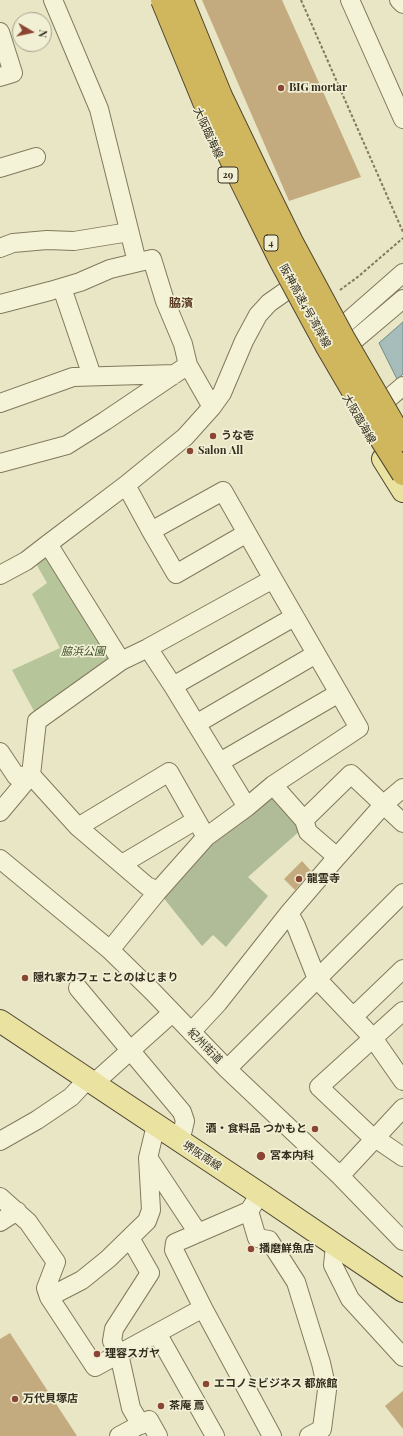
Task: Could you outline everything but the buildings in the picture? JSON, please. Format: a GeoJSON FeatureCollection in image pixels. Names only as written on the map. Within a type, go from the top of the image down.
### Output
{"type":"FeatureCollection","features":[{"type":"Feature","properties":{"kind":"highway","name":"阪神高速4号湾岸線"},"geometry":{"type":"LineString","coordinates":[[162,0],[204,102],[280,260],[327,347],[403,474]]}},
{"type":"Feature","properties":{"kind":"highway","name":"阪神高速4号湾岸線"},"geometry":{"type":"LineString","coordinates":[[182,0],[222,96],[264,186],[343,337],[403,440]]}},
{"type":"Feature","properties":{"kind":"main road","name":"大阪臨海線"},"geometry":{"type":"LineString","coordinates":[[152,0],[178,67],[232,184],[286,291],[361,424],[403,491]]}},
{"type":"Feature","properties":{"kind":"main road"},"geometry":{"type":"LineString","coordinates":[[191,0],[210,47],[275,189],[351,332],[396,392],[403,420]]}},
{"type":"Feature","properties":{"kind":"main road","name":"堺阪南線"},"geometry":{"type":"LineString","coordinates":[[0,1021],[180,1142],[254,1202],[335,1246],[403,1291]]}},
{"type":"Feature","properties":{"kind":"street"},"geometry":{"type":"LineString","coordinates":[[53,0],[99,109],[137,262]]}},
{"type":"Feature","properties":{"kind":"street"},"geometry":{"type":"LineString","coordinates":[[350,0],[401,108]]}},
{"type":"Feature","properties":{"kind":"street"},"geometry":{"type":"LineString","coordinates":[[399,0],[403,4]]}},
{"type":"Feature","properties":{"kind":"street"},"geometry":{"type":"LineString","coordinates":[[0,32],[13,73],[0,77]]}},
{"type":"Feature","properties":{"kind":"street"},"geometry":{"type":"LineString","coordinates":[[0,168],[36,157]]}},
{"type":"Feature","properties":{"kind":"street"},"geometry":{"type":"LineString","coordinates":[[0,248],[14,243],[47,240],[74,241],[129,232]]}},
{"type":"Feature","properties":{"kind":"street"},"geometry":{"type":"LineString","coordinates":[[0,304],[62,288],[110,269],[152,258],[165,301],[183,344],[182,370],[212,407]]}},
{"type":"Feature","properties":{"kind":"street"},"geometry":{"type":"LineString","coordinates":[[327,363],[351,332],[403,273]]}},
{"type":"Feature","properties":{"kind":"street"},"geometry":{"type":"LineString","coordinates":[[62,288],[92,376]]}},
{"type":"Feature","properties":{"kind":"street"},"geometry":{"type":"LineString","coordinates":[[0,575],[26,561],[126,485],[185,437],[212,407],[222,393],[244,341],[258,315],[269,303],[286,291]]}},
{"type":"Feature","properties":{"kind":"street"},"geometry":{"type":"LineString","coordinates":[[316,345],[351,332],[403,299]]}},
{"type":"Feature","properties":{"kind":"street"},"geometry":{"type":"LineString","coordinates":[[0,403],[73,376],[182,370]]}},
{"type":"Feature","properties":{"kind":"street"},"geometry":{"type":"LineString","coordinates":[[0,463],[67,445],[182,370]]}},
{"type":"Feature","properties":{"kind":"street"},"geometry":{"type":"LineString","coordinates":[[126,485],[176,574],[247,533]]}},
{"type":"Feature","properties":{"kind":"street"},"geometry":{"type":"LineString","coordinates":[[110,950],[158,891],[206,837],[247,807],[273,785],[359,728],[272,579],[223,491],[151,531]]}},
{"type":"Feature","properties":{"kind":"street"},"geometry":{"type":"LineString","coordinates":[[48,544],[121,661]]}},
{"type":"Feature","properties":{"kind":"street"},"geometry":{"type":"LineString","coordinates":[[0,812],[31,776],[37,721],[121,661],[148,648],[272,579]]}},
{"type":"Feature","properties":{"kind":"street"},"geometry":{"type":"LineString","coordinates":[[173,686],[294,617]]}},
{"type":"Feature","properties":{"kind":"street"},"geometry":{"type":"LineString","coordinates":[[148,648],[247,807]]}},
{"type":"Feature","properties":{"kind":"street"},"geometry":{"type":"LineString","coordinates":[[196,724],[316,654]]}},
{"type":"Feature","properties":{"kind":"street"},"geometry":{"type":"LineString","coordinates":[[220,762],[339,693]]}},
{"type":"Feature","properties":{"kind":"street"},"geometry":{"type":"LineString","coordinates":[[0,752],[16,776],[31,776],[78,827],[147,886],[158,891]]}},
{"type":"Feature","properties":{"kind":"street"},"geometry":{"type":"LineString","coordinates":[[78,827],[169,772],[206,837]]}},
{"type":"Feature","properties":{"kind":"street"},"geometry":{"type":"LineString","coordinates":[[304,820],[351,774],[403,823]]}},
{"type":"Feature","properties":{"kind":"street"},"geometry":{"type":"LineString","coordinates":[[273,785],[304,820],[308,832],[337,857]]}},
{"type":"Feature","properties":{"kind":"street"},"geometry":{"type":"LineString","coordinates":[[191,1032],[218,1003],[289,913],[337,857],[384,804],[403,788]]}},
{"type":"Feature","properties":{"kind":"street"},"geometry":{"type":"LineString","coordinates":[[122,864],[196,820]]}},
{"type":"Feature","properties":{"kind":"street","name":"紀州街道"},"geometry":{"type":"LineString","coordinates":[[0,859],[110,950],[152,991],[227,1069],[340,1176],[403,1242]]}},
{"type":"Feature","properties":{"kind":"street"},"geometry":{"type":"LineString","coordinates":[[227,1069],[403,893]]}},
{"type":"Feature","properties":{"kind":"street"},"geometry":{"type":"LineString","coordinates":[[289,913],[296,926],[317,979],[373,1038],[403,1081]]}},
{"type":"Feature","properties":{"kind":"street"},"geometry":{"type":"LineString","coordinates":[[353,1017],[403,969]]}},
{"type":"Feature","properties":{"kind":"street"},"geometry":{"type":"LineString","coordinates":[[78,988],[182,1112],[185,1122],[180,1142]]}},
{"type":"Feature","properties":{"kind":"street"},"geometry":{"type":"LineString","coordinates":[[403,1011],[319,1087],[375,1140],[381,1142],[403,1157]]}},
{"type":"Feature","properties":{"kind":"street"},"geometry":{"type":"LineString","coordinates":[[0,1141],[37,1120],[71,1097],[131,1050],[172,1013]]}},
{"type":"Feature","properties":{"kind":"street"},"geometry":{"type":"LineString","coordinates":[[340,1176],[375,1140],[403,1108]]}},
{"type":"Feature","properties":{"kind":"street"},"geometry":{"type":"LineString","coordinates":[[49,1297],[82,1280],[108,1259],[147,1221],[151,1210],[148,1158],[156,1125]]}},
{"type":"Feature","properties":{"kind":"street"},"geometry":{"type":"LineString","coordinates":[[148,1158],[198,1233]]}},
{"type":"Feature","properties":{"kind":"street"},"geometry":{"type":"LineString","coordinates":[[0,1197],[28,1222],[56,1262],[46,1288],[49,1297],[94,1367],[203,1308]]}},
{"type":"Feature","properties":{"kind":"street"},"geometry":{"type":"LineString","coordinates":[[272,1436],[203,1308],[174,1250],[175,1243],[198,1233],[254,1202],[256,1238],[269,1240],[296,1282],[321,1363],[327,1390],[322,1429],[310,1436]]}},
{"type":"Feature","properties":{"kind":"street"},"geometry":{"type":"LineString","coordinates":[[0,1222],[17,1212]]}},
{"type":"Feature","properties":{"kind":"street"},"geometry":{"type":"LineString","coordinates":[[130,1238],[150,1273],[114,1330],[112,1340],[119,1354],[131,1408],[141,1425]]}},
{"type":"Feature","properties":{"kind":"street"},"geometry":{"type":"LineString","coordinates":[[335,1246],[333,1265],[350,1299],[403,1357]]}},
{"type":"Feature","properties":{"kind":"street"},"geometry":{"type":"LineString","coordinates":[[157,1333],[215,1436]]}},
{"type":"Feature","properties":{"kind":"street"},"geometry":{"type":"LineString","coordinates":[[119,1436],[149,1420],[158,1436]]}},
{"type":"Feature","properties":{"kind":"path"},"geometry":{"type":"LineString","coordinates":[[301,0],[403,232]]}},
{"type":"Feature","properties":{"kind":"path"},"geometry":{"type":"LineString","coordinates":[[340,290],[359,276],[403,238]]}},
{"type":"Feature","properties":{"kind":"green space","name":"脇浜公園"},"geometry":{"type":"Polygon","coordinates":[[[48,552],[114,659],[35,713],[12,670],[60,648],[32,594],[47,583],[35,562],[48,552]]]}},
{"type":"Feature","properties":{"kind":"green space"},"geometry":{"type":"Polygon","coordinates":[[[271,793],[302,829],[248,877],[268,896],[226,947],[213,935],[202,946],[162,896],[209,843],[271,793]]]}},
{"type":"Feature","properties":{"kind":"water"},"geometry":{"type":"Polygon","coordinates":[[[403,322],[403,374],[397,379],[379,343],[403,322]]]}},
{"type":"Feature","properties":{"kind":"place","name":"BIG mortar"},"geometry":{"type":"Point","coordinates":[281,88]}},
{"type":"Feature","properties":{"kind":"place","name":"うな壱"},"geometry":{"type":"Point","coordinates":[213,436]}},
{"type":"Feature","properties":{"kind":"place","name":"Salon All"},"geometry":{"type":"Point","coordinates":[190,451]}},
{"type":"Feature","properties":{"kind":"place","name":"龍雲寺"},"geometry":{"type":"Point","coordinates":[299,879]}},
{"type":"Feature","properties":{"kind":"place","name":"隠れ家カフェ ことのはじまり"},"geometry":{"type":"Point","coordinates":[25,978]}},
{"type":"Feature","properties":{"kind":"place","name":"酒・食料品 つかもと"},"geometry":{"type":"Point","coordinates":[315,1129]}},
{"type":"Feature","properties":{"kind":"place","name":"宮本内科"},"geometry":{"type":"Point","coordinates":[261,1156]}},
{"type":"Feature","properties":{"kind":"place","name":"播磨鮮魚店"},"geometry":{"type":"Point","coordinates":[251,1249]}},
{"type":"Feature","properties":{"kind":"place","name":"理容スガヤ"},"geometry":{"type":"Point","coordinates":[97,1354]}},
{"type":"Feature","properties":{"kind":"place","name":"エコノミビジネス 都旅館"},"geometry":{"type":"Point","coordinates":[206,1384]}},
{"type":"Feature","properties":{"kind":"place","name":"万代貝塚店"},"geometry":{"type":"Point","coordinates":[15,1399]}},
{"type":"Feature","properties":{"kind":"place","name":"茶庵 蔦"},"geometry":{"type":"Point","coordinates":[161,1406]}},
{"type":"Feature","properties":{"kind":"district","name":"脇濱"},"geometry":{"type":"Point","coordinates":[181,303]}}]}
